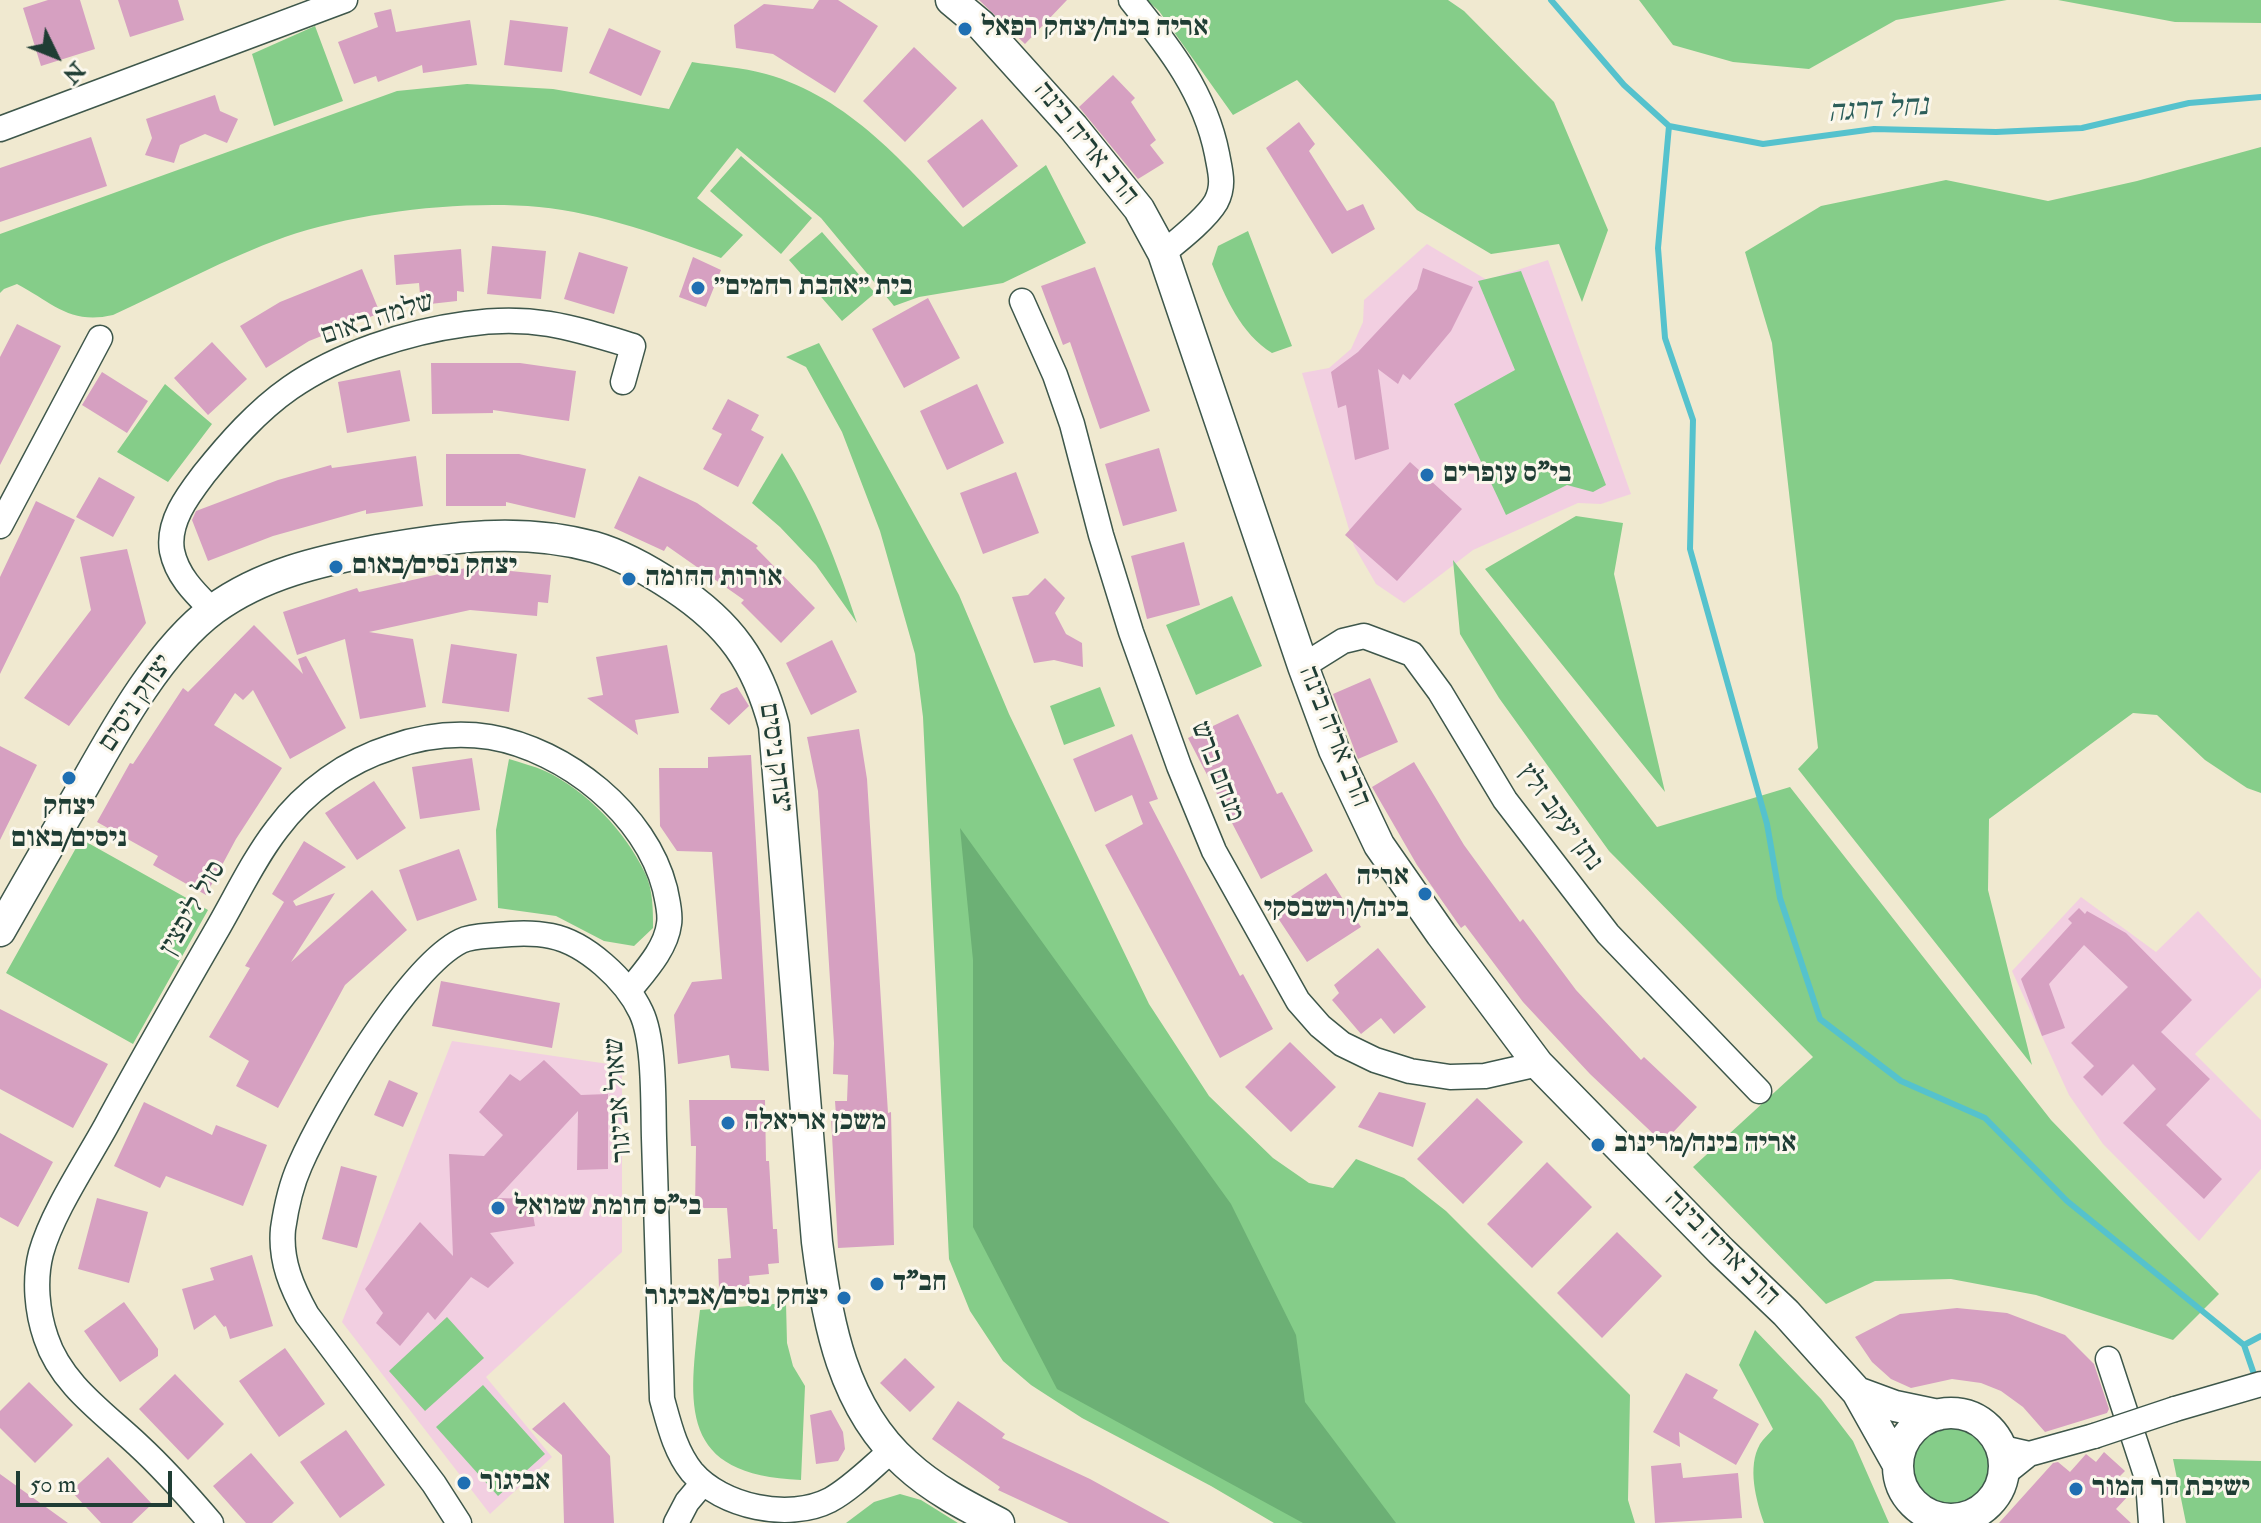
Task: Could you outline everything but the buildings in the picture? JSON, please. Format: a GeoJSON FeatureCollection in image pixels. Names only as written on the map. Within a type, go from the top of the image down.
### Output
{"type":"FeatureCollection","features":[{"type":"Feature","properties":{"kind":"street"},"geometry":{"type":"LineString","coordinates":[[0,129],[345,0]]}},
{"type":"Feature","properties":{"kind":"street","name":"הרב אריה בינה"},"geometry":{"type":"LineString","coordinates":[[951,0],[981,25],[1073,127],[1139,209],[1163,253],[1303,666],[1334,750],[1379,845],[1538,1064],[1786,1313],[1857,1392],[1898,1465]]}},
{"type":"Feature","properties":{"kind":"street"},"geometry":{"type":"LineString","coordinates":[[1131,0],[1173,52],[1197,92],[1213,135],[1223,183],[1215,203],[1163,253]]}},
{"type":"Feature","properties":{"kind":"street","name":"מנחם ברש"},"geometry":{"type":"LineString","coordinates":[[1022,301],[1055,375],[1072,424],[1114,577],[1179,766],[1214,851],[1298,1001],[1320,1026],[1342,1044],[1375,1060],[1410,1071],[1450,1077],[1485,1076],[1538,1064]]}},
{"type":"Feature","properties":{"kind":"street","name":"שלמה באום"},"geometry":{"type":"LineString","coordinates":[[212,610],[180,572],[172,550],[174,526],[187,496],[253,419],[289,389],[332,363],[418,334],[465,324],[534,320],[633,346],[623,382]]}},
{"type":"Feature","properties":{"kind":"street"},"geometry":{"type":"LineString","coordinates":[[0,526],[100,338]]}},
{"type":"Feature","properties":{"kind":"street","name":"יצחק ניסים"},"geometry":{"type":"LineString","coordinates":[[0,931],[118,726],[172,652],[212,610],[273,576],[306,566],[437,539],[526,536],[594,547],[623,558],[683,593],[733,637],[765,690],[774,726],[817,1242],[824,1299],[844,1372],[863,1409],[905,1464],[934,1486],[999,1523]]}},
{"type":"Feature","properties":{"kind":"street","name":"נתן יעקב זלץ"},"geometry":{"type":"LineString","coordinates":[[1303,666],[1343,641],[1364,636],[1412,654],[1440,692],[1505,800],[1608,934],[1759,1091]]}},
{"type":"Feature","properties":{"kind":"street","name":"סול ליפצין"},"geometry":{"type":"LineString","coordinates":[[211,1523],[139,1446],[72,1383],[45,1338],[37,1297],[37,1277],[41,1254],[56,1217],[141,1062],[276,829],[315,789],[364,757],[393,746],[448,735],[472,735],[519,744],[548,757],[598,790],[623,814],[660,870],[668,901],[669,924],[659,949],[629,991]]}},
{"type":"Feature","properties":{"kind":"street","name":"שאול אביגור"},"geometry":{"type":"LineString","coordinates":[[459,1523],[434,1484],[329,1347],[300,1302],[284,1261],[283,1233],[288,1201],[300,1165],[355,1064],[420,976],[443,953],[462,940],[517,933],[554,936],[608,967],[629,991],[642,1014],[652,1091],[662,1399],[671,1433],[681,1455],[703,1483],[732,1498],[757,1506],[784,1510],[810,1508],[831,1499],[892,1450]]}},
{"type":"Feature","properties":{"kind":"street"},"geometry":{"type":"LineString","coordinates":[[2108,1359],[2148,1481],[2151,1523]]}},
{"type":"Feature","properties":{"kind":"street"},"geometry":{"type":"LineString","coordinates":[[2004,1474],[2029,1454],[2261,1384]]}},
{"type":"Feature","properties":{"kind":"street","name":"הרב אריה בינה"},"geometry":{"type":"LineString","coordinates":[[1857,1392],[1895,1406],[1938,1415]]}},
{"type":"Feature","properties":{"kind":"street"},"geometry":{"type":"LineString","coordinates":[[1956,1413],[1974,1418],[1989,1429],[1999,1444],[2004,1458],[2004,1474],[1986,1513],[1978,1512],[1963,1518],[1932,1519],[1907,1496],[1900,1481],[1898,1465],[1901,1449],[1922,1422],[1938,1415],[1956,1413]]}},
{"type":"Feature","properties":{"kind":"street"},"geometry":{"type":"LineString","coordinates":[[1999,1444],[2029,1454]]}},
{"type":"Feature","properties":{"kind":"street"},"geometry":{"type":"LineString","coordinates":[[676,1523],[687,1502],[703,1483]]}},
{"type":"Feature","properties":{"kind":"shaded area"},"geometry":{"type":"Polygon","coordinates":[[[1427,244],[1487,280],[1548,260],[1631,494],[1601,504],[1578,503],[1473,550],[1404,603],[1376,584],[1354,546],[1302,373],[1329,368],[1351,349],[1363,322],[1364,300],[1427,244]]]}},
{"type":"Feature","properties":{"kind":"shaded area"},"geometry":{"type":"Polygon","coordinates":[[[2081,897],[2156,952],[2198,911],[2261,979],[2261,988],[2195,1054],[2261,1120],[2261,1169],[2199,1241],[2103,1144],[2069,1095],[2012,971],[2081,897]]]}},
{"type":"Feature","properties":{"kind":"shaded area"},"geometry":{"type":"Polygon","coordinates":[[[452,1041],[622,1066],[622,1252],[486,1377],[552,1457],[490,1514],[342,1322],[452,1041]]]}},
{"type":"Feature","properties":{"kind":"green space"},"geometry":{"type":"Polygon","coordinates":[[[1147,0],[1448,0],[1464,11],[1554,102],[1608,230],[1582,302],[1559,244],[1491,254],[1417,210],[1297,80],[1233,115],[1159,11],[1147,0]]]}},
{"type":"Feature","properties":{"kind":"green space"},"geometry":{"type":"Polygon","coordinates":[[[1639,0],[2007,0],[1896,20],[1809,69],[1733,62],[1673,45],[1639,0]]]}},
{"type":"Feature","properties":{"kind":"green space"},"geometry":{"type":"Polygon","coordinates":[[[2058,0],[2261,0],[2261,23],[2175,22],[2058,0]]]}},
{"type":"Feature","properties":{"kind":"green space"},"geometry":{"type":"Polygon","coordinates":[[[315,26],[343,101],[274,126],[252,54],[315,26]]]}},
{"type":"Feature","properties":{"kind":"green space"},"geometry":{"type":"Polygon","coordinates":[[[692,62],[766,74],[824,99],[875,136],[963,227],[1046,165],[1086,243],[1003,283],[919,297],[894,306],[821,218],[737,148],[697,198],[743,235],[721,258],[585,214],[539,207],[477,205],[410,210],[314,228],[241,254],[113,315],[73,315],[17,284],[0,293],[0,234],[397,91],[467,84],[553,89],[669,109],[692,62]]]}},
{"type":"Feature","properties":{"kind":"green space"},"geometry":{"type":"Polygon","coordinates":[[[2261,147],[2261,793],[2247,788],[2205,760],[2157,715],[2133,713],[1989,819],[1988,890],[2032,1065],[1798,769],[1818,748],[1772,343],[1745,252],[1821,206],[1946,180],[2048,201],[2137,181],[2261,147]]]}},
{"type":"Feature","properties":{"kind":"green space"},"geometry":{"type":"Polygon","coordinates":[[[741,156],[812,218],[781,254],[710,191],[741,156]]]}},
{"type":"Feature","properties":{"kind":"green space"},"geometry":{"type":"Polygon","coordinates":[[[1248,231],[1292,346],[1272,353],[1243,325],[1212,264],[1218,246],[1248,231]]]}},
{"type":"Feature","properties":{"kind":"green space"},"geometry":{"type":"Polygon","coordinates":[[[822,232],[875,293],[842,321],[789,260],[822,232]]]}},
{"type":"Feature","properties":{"kind":"green space"},"geometry":{"type":"Polygon","coordinates":[[[1521,271],[1606,485],[1593,492],[1567,485],[1506,515],[1454,404],[1515,370],[1478,281],[1521,271]]]}},
{"type":"Feature","properties":{"kind":"green space"},"geometry":{"type":"Polygon","coordinates":[[[819,343],[959,595],[1009,714],[1149,1004],[1209,1096],[1273,1158],[1309,1183],[1333,1188],[1356,1159],[1404,1178],[1446,1211],[1630,1395],[1628,1500],[1635,1523],[1274,1523],[1082,1418],[1031,1385],[1003,1361],[970,1311],[949,1259],[923,717],[915,654],[880,531],[842,432],[806,367],[786,357],[819,343]]]}},
{"type":"Feature","properties":{"kind":"green space"},"geometry":{"type":"Polygon","coordinates":[[[165,384],[212,424],[168,482],[117,452],[165,384]]]}},
{"type":"Feature","properties":{"kind":"green space"},"geometry":{"type":"Polygon","coordinates":[[[782,453],[825,535],[857,623],[816,565],[752,503],[782,453]]]}},
{"type":"Feature","properties":{"kind":"green space"},"geometry":{"type":"Polygon","coordinates":[[[1576,516],[1623,523],[1614,574],[1665,792],[1485,569],[1576,516]]]}},
{"type":"Feature","properties":{"kind":"green space"},"geometry":{"type":"Polygon","coordinates":[[[1453,560],[1657,827],[1790,787],[2051,1120],[2219,1294],[2173,1340],[2036,1295],[1951,1279],[1875,1281],[1826,1304],[1693,1167],[1813,1057],[1609,851],[1499,698],[1460,634],[1453,560]]]}},
{"type":"Feature","properties":{"kind":"green space"},"geometry":{"type":"Polygon","coordinates":[[[1232,596],[1262,666],[1196,695],[1166,625],[1232,596]]]}},
{"type":"Feature","properties":{"kind":"green space"},"geometry":{"type":"Polygon","coordinates":[[[1100,687],[1115,726],[1064,745],[1050,706],[1100,687]]]}},
{"type":"Feature","properties":{"kind":"green space"},"geometry":{"type":"Polygon","coordinates":[[[509,759],[545,771],[575,789],[603,814],[627,842],[648,879],[653,907],[653,928],[634,946],[604,941],[556,916],[498,908],[496,830],[509,759]]]}},
{"type":"Feature","properties":{"kind":"green space"},"geometry":{"type":"Polygon","coordinates":[[[960,828],[1231,1204],[1296,1335],[1305,1402],[1396,1523],[1303,1523],[1057,1389],[973,1227],[973,960],[960,828]]]}},
{"type":"Feature","properties":{"kind":"green space"},"geometry":{"type":"Polygon","coordinates":[[[81,839],[208,910],[133,1044],[6,973],[81,839]]]}},
{"type":"Feature","properties":{"kind":"green space"},"geometry":{"type":"Polygon","coordinates":[[[786,1303],[787,1343],[793,1366],[805,1386],[801,1480],[761,1475],[732,1465],[712,1450],[700,1430],[694,1405],[693,1377],[700,1310],[786,1303]]]}},
{"type":"Feature","properties":{"kind":"green space"},"geometry":{"type":"Polygon","coordinates":[[[447,1317],[484,1358],[425,1411],[389,1371],[447,1317]]]}},
{"type":"Feature","properties":{"kind":"green space"},"geometry":{"type":"Polygon","coordinates":[[[1755,1330],[1821,1399],[1853,1441],[1889,1523],[1764,1523],[1753,1473],[1760,1444],[1773,1429],[1739,1365],[1755,1330]]]}},
{"type":"Feature","properties":{"kind":"green space"},"geometry":{"type":"Polygon","coordinates":[[[483,1385],[545,1454],[498,1496],[436,1427],[483,1385]]]}},
{"type":"Feature","properties":{"kind":"green space"},"geometry":{"type":"Polygon","coordinates":[[[1951,1424],[1968,1428],[1982,1437],[1991,1451],[1995,1468],[1991,1485],[1982,1499],[1968,1508],[1951,1512],[1934,1508],[1920,1499],[1911,1485],[1907,1468],[1911,1451],[1920,1437],[1934,1428],[1951,1424]]]}},
{"type":"Feature","properties":{"kind":"green space"},"geometry":{"type":"Polygon","coordinates":[[[2173,1459],[2261,1461],[2261,1523],[2186,1523],[2173,1459]]]}},
{"type":"Feature","properties":{"kind":"green space"},"geometry":{"type":"Polygon","coordinates":[[[900,1494],[921,1500],[958,1523],[846,1523],[874,1502],[900,1494]]]}},
{"type":"Feature","properties":{"kind":"waterway","name":"נחל דרגה"},"geometry":{"type":"LineString","coordinates":[[1551,0],[1624,85],[1669,126],[1763,144],[1874,129],[1996,132],[2082,128],[2189,103],[2261,97]]}},
{"type":"Feature","properties":{"kind":"waterway"},"geometry":{"type":"LineString","coordinates":[[1669,126],[1658,248],[1665,338],[1693,420],[1690,549],[1767,824],[1780,898],[1820,1019],[1901,1081],[1985,1118],[2067,1201],[2244,1345],[2261,1336]]}},
{"type":"Feature","properties":{"kind":"waterway"},"geometry":{"type":"LineString","coordinates":[[2244,1345],[2256,1380]]}},
{"type":"Feature","properties":{"kind":"place","name":"אריה בינה/יצחק רפאל"},"geometry":{"type":"Point","coordinates":[965,29]}},
{"type":"Feature","properties":{"kind":"place","name":"בית ״אהבת רחמים״"},"geometry":{"type":"Point","coordinates":[698,288]}},
{"type":"Feature","properties":{"kind":"place","name":"בי\"ס עופרים"},"geometry":{"type":"Point","coordinates":[1427,475]}},
{"type":"Feature","properties":{"kind":"place","name":"יצחק נסים/באום"},"geometry":{"type":"Point","coordinates":[336,567]}},
{"type":"Feature","properties":{"kind":"place","name":"אורות החומה"},"geometry":{"type":"Point","coordinates":[629,579]}},
{"type":"Feature","properties":{"kind":"place","name":"יצחק ניסים/באום"},"geometry":{"type":"Point","coordinates":[69,778]}},
{"type":"Feature","properties":{"kind":"place","name":"אריה בינה/ורשבסקי"},"geometry":{"type":"Point","coordinates":[1425,894]}},
{"type":"Feature","properties":{"kind":"place","name":"משכן אריאלה"},"geometry":{"type":"Point","coordinates":[728,1123]}},
{"type":"Feature","properties":{"kind":"place","name":"אריה בינה/מרינוב"},"geometry":{"type":"Point","coordinates":[1598,1145]}},
{"type":"Feature","properties":{"kind":"place","name":"בי\"ס חומת שמואל"},"geometry":{"type":"Point","coordinates":[498,1208]}},
{"type":"Feature","properties":{"kind":"place","name":"חב\"ד"},"geometry":{"type":"Point","coordinates":[877,1284]}},
{"type":"Feature","properties":{"kind":"place","name":"יצחק נסים/אביגור"},"geometry":{"type":"Point","coordinates":[844,1298]}},
{"type":"Feature","properties":{"kind":"place","name":"אביגור"},"geometry":{"type":"Point","coordinates":[464,1483]}},
{"type":"Feature","properties":{"kind":"place","name":"ישיבת הר המור"},"geometry":{"type":"Point","coordinates":[2076,1489]}}]}
